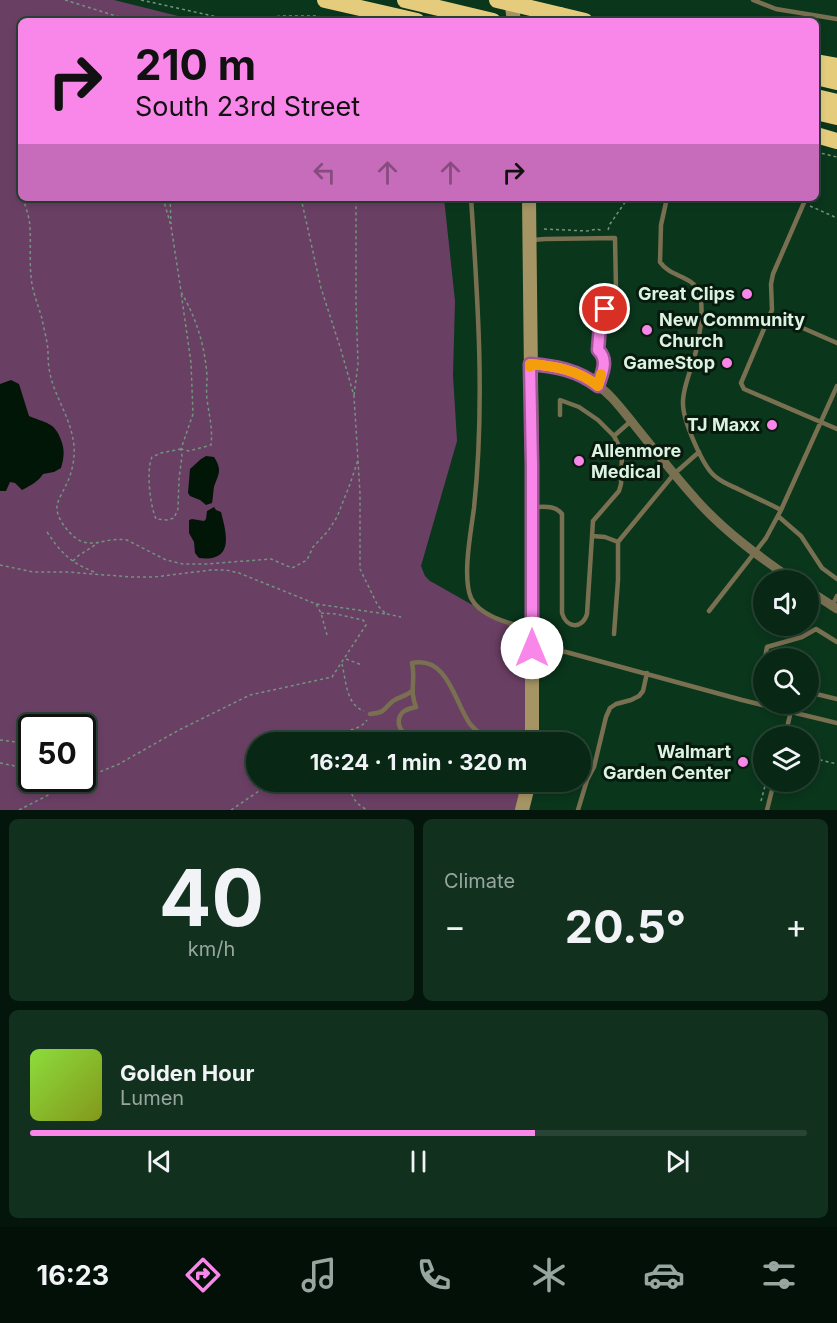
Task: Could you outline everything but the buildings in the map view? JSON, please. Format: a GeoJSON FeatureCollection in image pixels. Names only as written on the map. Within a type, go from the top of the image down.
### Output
{"type":"FeatureCollection","features":[{"type":"Feature","properties":{"kind":"highway"},"geometry":{"type":"LineString","coordinates":[[325,0],[404,18]]}},
{"type":"Feature","properties":{"kind":"highway"},"geometry":{"type":"LineString","coordinates":[[405,0],[481,18]]}},
{"type":"Feature","properties":{"kind":"highway"},"geometry":{"type":"LineString","coordinates":[[497,0],[572,18]]}},
{"type":"Feature","properties":{"kind":"highway"},"geometry":{"type":"LineString","coordinates":[[819,63],[837,66]]}},
{"type":"Feature","properties":{"kind":"highway"},"geometry":{"type":"LineString","coordinates":[[819,78],[837,82]]}},
{"type":"Feature","properties":{"kind":"highway"},"geometry":{"type":"LineString","coordinates":[[819,98],[837,102]]}},
{"type":"Feature","properties":{"kind":"highway"},"geometry":{"type":"LineString","coordinates":[[819,113],[837,117]]}},
{"type":"Feature","properties":{"kind":"highway"},"geometry":{"type":"LineString","coordinates":[[819,136],[837,141]]}},
{"type":"Feature","properties":{"kind":"main road"},"geometry":{"type":"LineString","coordinates":[[511,0],[514,18]]}},
{"type":"Feature","properties":{"kind":"main road"},"geometry":{"type":"LineString","coordinates":[[529,201],[532,732]]}},
{"type":"Feature","properties":{"kind":"main road"},"geometry":{"type":"LineString","coordinates":[[522,810],[526,792]]}},
{"type":"Feature","properties":{"kind":"street"},"geometry":{"type":"LineString","coordinates":[[530,364],[562,368],[598,386],[616,403],[709,513],[780,570]]}},
{"type":"Feature","properties":{"kind":"street"},"geometry":{"type":"LineString","coordinates":[[819,598],[834,608]]}},
{"type":"Feature","properties":{"kind":"lane"},"geometry":{"type":"LineString","coordinates":[[753,0],[776,9],[837,19]]}},
{"type":"Feature","properties":{"kind":"lane"},"geometry":{"type":"LineString","coordinates":[[471,201],[477,323],[479,455],[469,547],[469,590],[474,604],[483,611],[505,622],[533,630]]}},
{"type":"Feature","properties":{"kind":"lane"},"geometry":{"type":"LineString","coordinates":[[666,201],[661,225],[660,262],[671,273],[690,281],[699,291],[701,309],[696,349],[682,402],[685,419],[699,452],[715,477],[782,510]]}},
{"type":"Feature","properties":{"kind":"lane"},"geometry":{"type":"LineString","coordinates":[[805,201],[773,274],[772,310],[741,383],[744,389],[837,429]]}},
{"type":"Feature","properties":{"kind":"lane"},"geometry":{"type":"LineString","coordinates":[[529,240],[615,238],[615,289],[600,325],[598,350],[603,354],[604,360],[598,386]]}},
{"type":"Feature","properties":{"kind":"lane"},"geometry":{"type":"LineString","coordinates":[[770,315],[837,344]]}},
{"type":"Feature","properties":{"kind":"lane"},"geometry":{"type":"LineString","coordinates":[[709,611],[766,538],[782,510],[837,386]]}},
{"type":"Feature","properties":{"kind":"lane"},"geometry":{"type":"LineString","coordinates":[[532,507],[553,508],[562,514],[562,613],[565,621],[580,624],[586,617],[593,521],[616,495],[620,487],[622,454],[614,436],[585,411],[560,400],[560,416]]}},
{"type":"Feature","properties":{"kind":"lane"},"geometry":{"type":"LineString","coordinates":[[614,436],[631,421]]}},
{"type":"Feature","properties":{"kind":"lane"},"geometry":{"type":"LineString","coordinates":[[614,634],[618,542],[674,474],[699,452]]}},
{"type":"Feature","properties":{"kind":"lane"},"geometry":{"type":"LineString","coordinates":[[778,516],[801,537],[822,568],[837,579]]}},
{"type":"Feature","properties":{"kind":"lane"},"geometry":{"type":"LineString","coordinates":[[592,536],[605,537],[618,542]]}},
{"type":"Feature","properties":{"kind":"lane"},"geometry":{"type":"LineString","coordinates":[[834,608],[837,596]]}},
{"type":"Feature","properties":{"kind":"lane"},"geometry":{"type":"LineString","coordinates":[[767,648],[802,637],[816,629],[837,642]]}},
{"type":"Feature","properties":{"kind":"lane"},"geometry":{"type":"LineString","coordinates":[[532,648],[566,652],[753,702]]}},
{"type":"Feature","properties":{"kind":"lane"},"geometry":{"type":"LineString","coordinates":[[403,732],[400,729],[399,721],[402,713],[417,707],[412,691],[414,676],[412,663],[423,662],[435,666],[444,675],[470,723],[479,732]]}},
{"type":"Feature","properties":{"kind":"lane"},"geometry":{"type":"LineString","coordinates":[[578,810],[587,780],[594,767],[610,708],[639,696],[643,691],[647,673]]}},
{"type":"Feature","properties":{"kind":"lane"},"geometry":{"type":"LineString","coordinates":[[370,713],[384,711],[392,702],[412,691]]}},
{"type":"Feature","properties":{"kind":"lane"},"geometry":{"type":"LineString","coordinates":[[819,695],[837,699]]}},
{"type":"Feature","properties":{"kind":"lane"},"geometry":{"type":"LineString","coordinates":[[802,714],[837,723]]}},
{"type":"Feature","properties":{"kind":"lane"},"geometry":{"type":"LineString","coordinates":[[767,810],[772,792]]}},
{"type":"Feature","properties":{"kind":"path"},"geometry":{"type":"LineString","coordinates":[[65,0],[122,18]]}},
{"type":"Feature","properties":{"kind":"path"},"geometry":{"type":"LineString","coordinates":[[141,0],[222,18]]}},
{"type":"Feature","properties":{"kind":"path"},"geometry":{"type":"LineString","coordinates":[[258,18],[317,16],[325,18]]}},
{"type":"Feature","properties":{"kind":"path"},"geometry":{"type":"LineString","coordinates":[[819,153],[837,157]]}},
{"type":"Feature","properties":{"kind":"path"},"geometry":{"type":"LineString","coordinates":[[24,201],[30,226],[32,284],[42,317],[48,347],[49,369],[54,389],[72,428],[75,449],[68,483],[57,507],[63,525],[79,542],[99,543],[127,540],[166,560],[183,564],[271,559],[292,568],[307,560],[313,547],[337,517],[358,460]]}},
{"type":"Feature","properties":{"kind":"path"},"geometry":{"type":"LineString","coordinates":[[164,201],[171,226]]}},
{"type":"Feature","properties":{"kind":"path"},"geometry":{"type":"LineString","coordinates":[[170,201],[171,226],[191,363],[193,414],[181,449],[178,509],[174,518],[167,520],[156,519],[153,511],[149,464],[152,457],[161,453],[181,449],[189,451],[211,445],[212,434],[202,344],[188,304],[181,292]]}},
{"type":"Feature","properties":{"kind":"path"},"geometry":{"type":"LineString","coordinates":[[303,201],[321,288],[354,396]]}},
{"type":"Feature","properties":{"kind":"path"},"geometry":{"type":"LineString","coordinates":[[356,201],[358,364],[354,396],[360,493],[360,569],[378,606],[386,614]]}},
{"type":"Feature","properties":{"kind":"path"},"geometry":{"type":"LineString","coordinates":[[544,230],[607,232],[626,201]]}},
{"type":"Feature","properties":{"kind":"path"},"geometry":{"type":"LineString","coordinates":[[805,201],[837,218]]}},
{"type":"Feature","properties":{"kind":"path"},"geometry":{"type":"LineString","coordinates":[[47,532],[58,549],[73,561],[98,574]]}},
{"type":"Feature","properties":{"kind":"path"},"geometry":{"type":"LineString","coordinates":[[73,561],[99,543]]}},
{"type":"Feature","properties":{"kind":"path"},"geometry":{"type":"LineString","coordinates":[[0,565],[33,572],[69,572],[130,577],[225,570],[239,573],[316,604],[401,617]]}},
{"type":"Feature","properties":{"kind":"path"},"geometry":{"type":"LineString","coordinates":[[316,604],[327,635]]}},
{"type":"Feature","properties":{"kind":"path"},"geometry":{"type":"LineString","coordinates":[[19,810],[68,785],[119,764],[179,730],[250,695],[332,677],[366,625],[363,620],[321,613]]}},
{"type":"Feature","properties":{"kind":"path"},"geometry":{"type":"LineString","coordinates":[[345,658],[362,665]]}},
{"type":"Feature","properties":{"kind":"path"},"geometry":{"type":"LineString","coordinates":[[342,663],[352,703],[370,713],[361,727],[345,732]]}},
{"type":"Feature","properties":{"kind":"path"},"geometry":{"type":"LineString","coordinates":[[0,740],[18,742]]}},
{"type":"Feature","properties":{"kind":"path"},"geometry":{"type":"LineString","coordinates":[[819,760],[837,764]]}},
{"type":"Feature","properties":{"kind":"path"},"geometry":{"type":"LineString","coordinates":[[0,763],[18,767]]}},
{"type":"Feature","properties":{"kind":"path"},"geometry":{"type":"LineString","coordinates":[[231,810],[258,792]]}},
{"type":"Feature","properties":{"kind":"path"},"geometry":{"type":"LineString","coordinates":[[351,792],[358,804],[367,810]]}},
{"type":"Feature","properties":{"kind":"path"},"geometry":{"type":"LineString","coordinates":[[762,801],[764,792]]}},
{"type":"Feature","properties":{"kind":"shaded area"},"geometry":{"type":"Polygon","coordinates":[[[0,0],[114,0],[186,18],[18,18],[18,201],[444,201],[455,301],[453,375],[457,441],[421,566],[430,581],[483,611],[533,630],[532,732],[246,732],[246,792],[526,792],[522,810],[0,810],[0,0]]]}},
{"type":"Feature","properties":{"kind":"shaded area"},"geometry":{"type":"Polygon","coordinates":[[[11,380],[19,384],[29,416],[49,424],[56,430],[64,451],[61,468],[43,474],[37,481],[22,490],[15,483],[10,482],[6,491],[0,491],[0,384],[11,380]]]}},
{"type":"Feature","properties":{"kind":"shaded area"},"geometry":{"type":"Polygon","coordinates":[[[206,456],[214,457],[219,469],[212,503],[206,505],[188,493],[190,469],[206,456]]]}},
{"type":"Feature","properties":{"kind":"shaded area"},"geometry":{"type":"Polygon","coordinates":[[[214,507],[221,512],[225,529],[225,545],[218,556],[199,558],[195,553],[194,542],[189,533],[189,520],[204,521],[207,511],[214,507]]]}},
{"type":"Feature","properties":{"kind":"slow traffic"},"geometry":{"type":"LineString","coordinates":[[530,367],[530,364],[562,368],[598,386],[601,374]]}},
{"type":"Feature","properties":{"kind":"place","name":"Great Clips"},"geometry":{"type":"Point","coordinates":[747,294]}},
{"type":"Feature","properties":{"kind":"place","name":"New Community Church"},"geometry":{"type":"Point","coordinates":[647,330]}},
{"type":"Feature","properties":{"kind":"place","name":"GameStop"},"geometry":{"type":"Point","coordinates":[727,363]}},
{"type":"Feature","properties":{"kind":"place","name":"TJ Maxx"},"geometry":{"type":"Point","coordinates":[772,425]}},
{"type":"Feature","properties":{"kind":"place","name":"Allenmore Medical"},"geometry":{"type":"Point","coordinates":[579,461]}},
{"type":"Feature","properties":{"kind":"place","name":"Walmart Garden Center"},"geometry":{"type":"Point","coordinates":[743,762]}},
{"type":"Feature","properties":{"kind":"route"},"geometry":{"type":"LineString","coordinates":[[532,648],[530,364],[562,368],[598,386],[604,360],[603,354],[598,350],[600,325],[605,309]]}}]}
